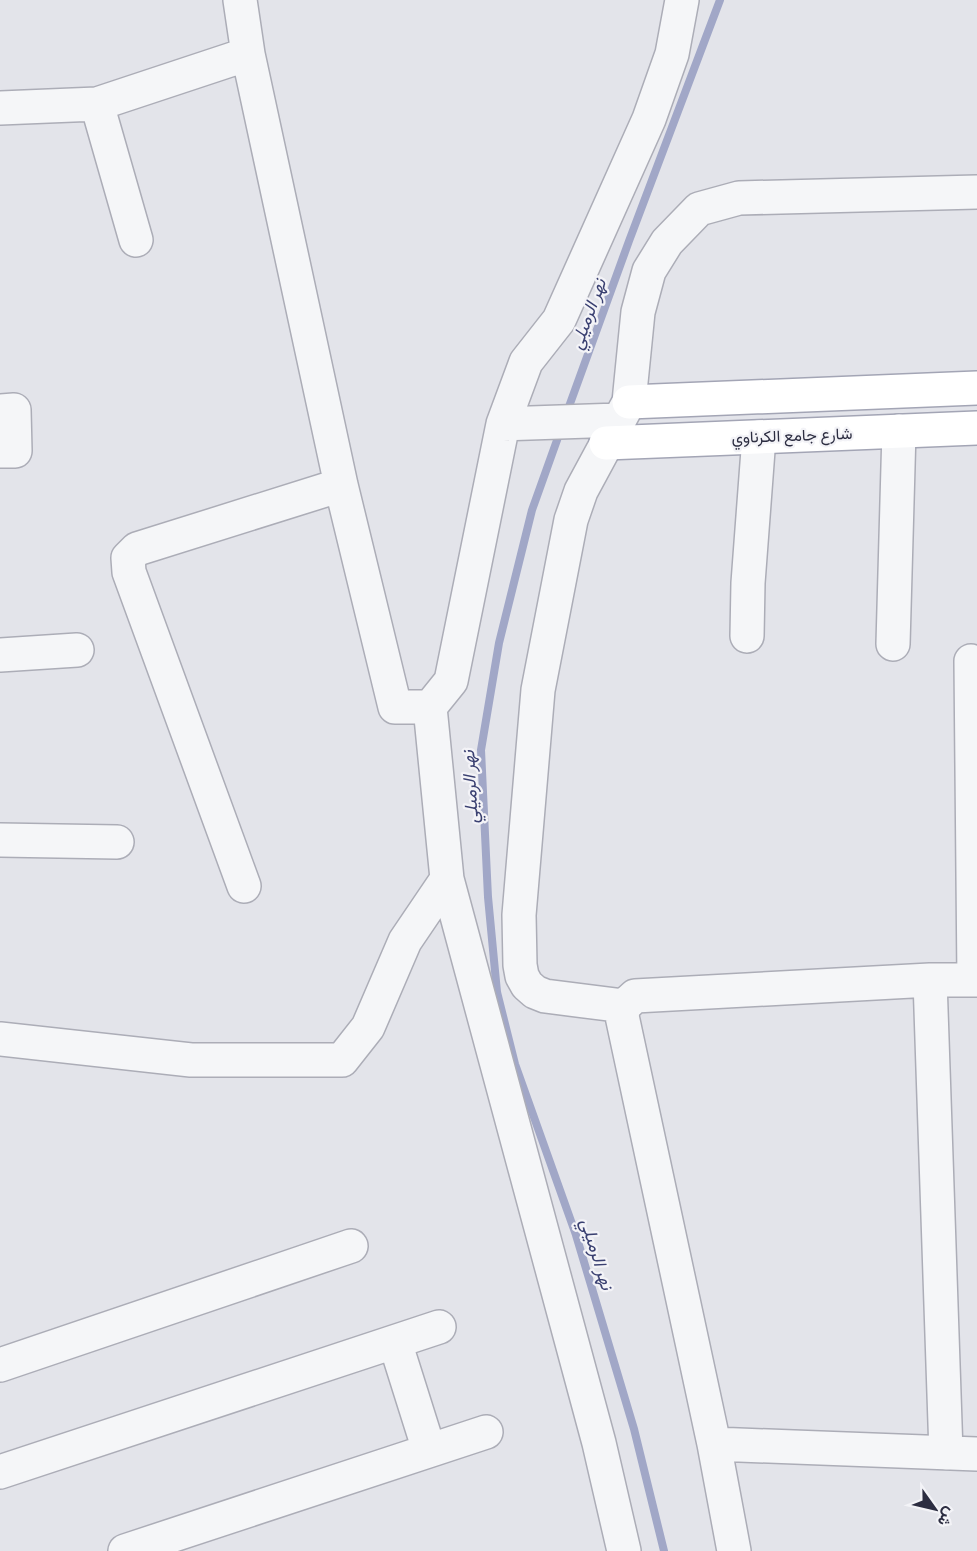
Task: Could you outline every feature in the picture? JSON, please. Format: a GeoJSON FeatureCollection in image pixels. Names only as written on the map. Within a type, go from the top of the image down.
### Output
{"type":"FeatureCollection","features":[{"type":"Feature","properties":{"kind":"main road"},"geometry":{"type":"LineString","coordinates":[[618,422],[977,388]]}},
{"type":"Feature","properties":{"kind":"main road","name":"شارع جامع الكرناوي"},"geometry":{"type":"LineString","coordinates":[[618,422],[759,437],[977,428]]}},
{"type":"Feature","properties":{"kind":"street"},"geometry":{"type":"LineString","coordinates":[[240,0],[249,54],[341,484],[395,707],[430,707]]}},
{"type":"Feature","properties":{"kind":"street"},"geometry":{"type":"LineString","coordinates":[[624,1551],[596,1431],[447,879],[430,707],[451,681],[503,424],[526,362],[559,320],[649,119],[672,54],[682,0]]}},
{"type":"Feature","properties":{"kind":"street"},"geometry":{"type":"LineString","coordinates":[[0,108],[97,104],[249,54]]}},
{"type":"Feature","properties":{"kind":"street"},"geometry":{"type":"LineString","coordinates":[[97,104],[136,240]]}},
{"type":"Feature","properties":{"kind":"street"},"geometry":{"type":"LineString","coordinates":[[624,1006],[545,996],[535,992],[522,976],[519,915],[538,690],[571,520],[581,491],[618,422],[638,312],[649,271],[667,242],[699,209],[739,198],[977,192]]}},
{"type":"Feature","properties":{"kind":"street"},"geometry":{"type":"LineString","coordinates":[[0,411],[14,411],[15,451],[0,451]]}},
{"type":"Feature","properties":{"kind":"street"},"geometry":{"type":"LineString","coordinates":[[503,424],[618,422]]}},
{"type":"Feature","properties":{"kind":"street"},"geometry":{"type":"LineString","coordinates":[[893,644],[899,431]]}},
{"type":"Feature","properties":{"kind":"street"},"geometry":{"type":"LineString","coordinates":[[747,636],[748,583],[759,437]]}},
{"type":"Feature","properties":{"kind":"street"},"geometry":{"type":"LineString","coordinates":[[244,886],[129,572],[128,558],[137,549],[341,484]]}},
{"type":"Feature","properties":{"kind":"street"},"geometry":{"type":"LineString","coordinates":[[0,655],[76,650]]}},
{"type":"Feature","properties":{"kind":"street"},"geometry":{"type":"LineString","coordinates":[[734,1551],[714,1444],[622,1016],[624,1006],[635,996],[930,980],[975,980],[971,661]]}},
{"type":"Feature","properties":{"kind":"street"},"geometry":{"type":"LineString","coordinates":[[0,840],[117,842]]}},
{"type":"Feature","properties":{"kind":"street"},"geometry":{"type":"LineString","coordinates":[[0,1039],[191,1060],[342,1060],[368,1027],[405,941],[447,879]]}},
{"type":"Feature","properties":{"kind":"street"},"geometry":{"type":"LineString","coordinates":[[714,1444],[962,1453],[930,980]]}},
{"type":"Feature","properties":{"kind":"street"},"geometry":{"type":"LineString","coordinates":[[0,1365],[351,1246]]}},
{"type":"Feature","properties":{"kind":"street"},"geometry":{"type":"LineString","coordinates":[[0,1472],[439,1327]]}},
{"type":"Feature","properties":{"kind":"street"},"geometry":{"type":"LineString","coordinates":[[395,1342],[429,1450]]}},
{"type":"Feature","properties":{"kind":"street"},"geometry":{"type":"LineString","coordinates":[[125,1551],[486,1432]]}},
{"type":"Feature","properties":{"kind":"waterway","name":"نهر الرميلي"},"geometry":{"type":"LineString","coordinates":[[567,412],[720,0]]}},
{"type":"Feature","properties":{"kind":"waterway","name":"نهر الرميلي"},"geometry":{"type":"LineString","coordinates":[[561,429],[532,510],[499,643],[481,750],[488,897],[497,992],[515,1064],[576,1235],[634,1429],[664,1551]]}}]}
